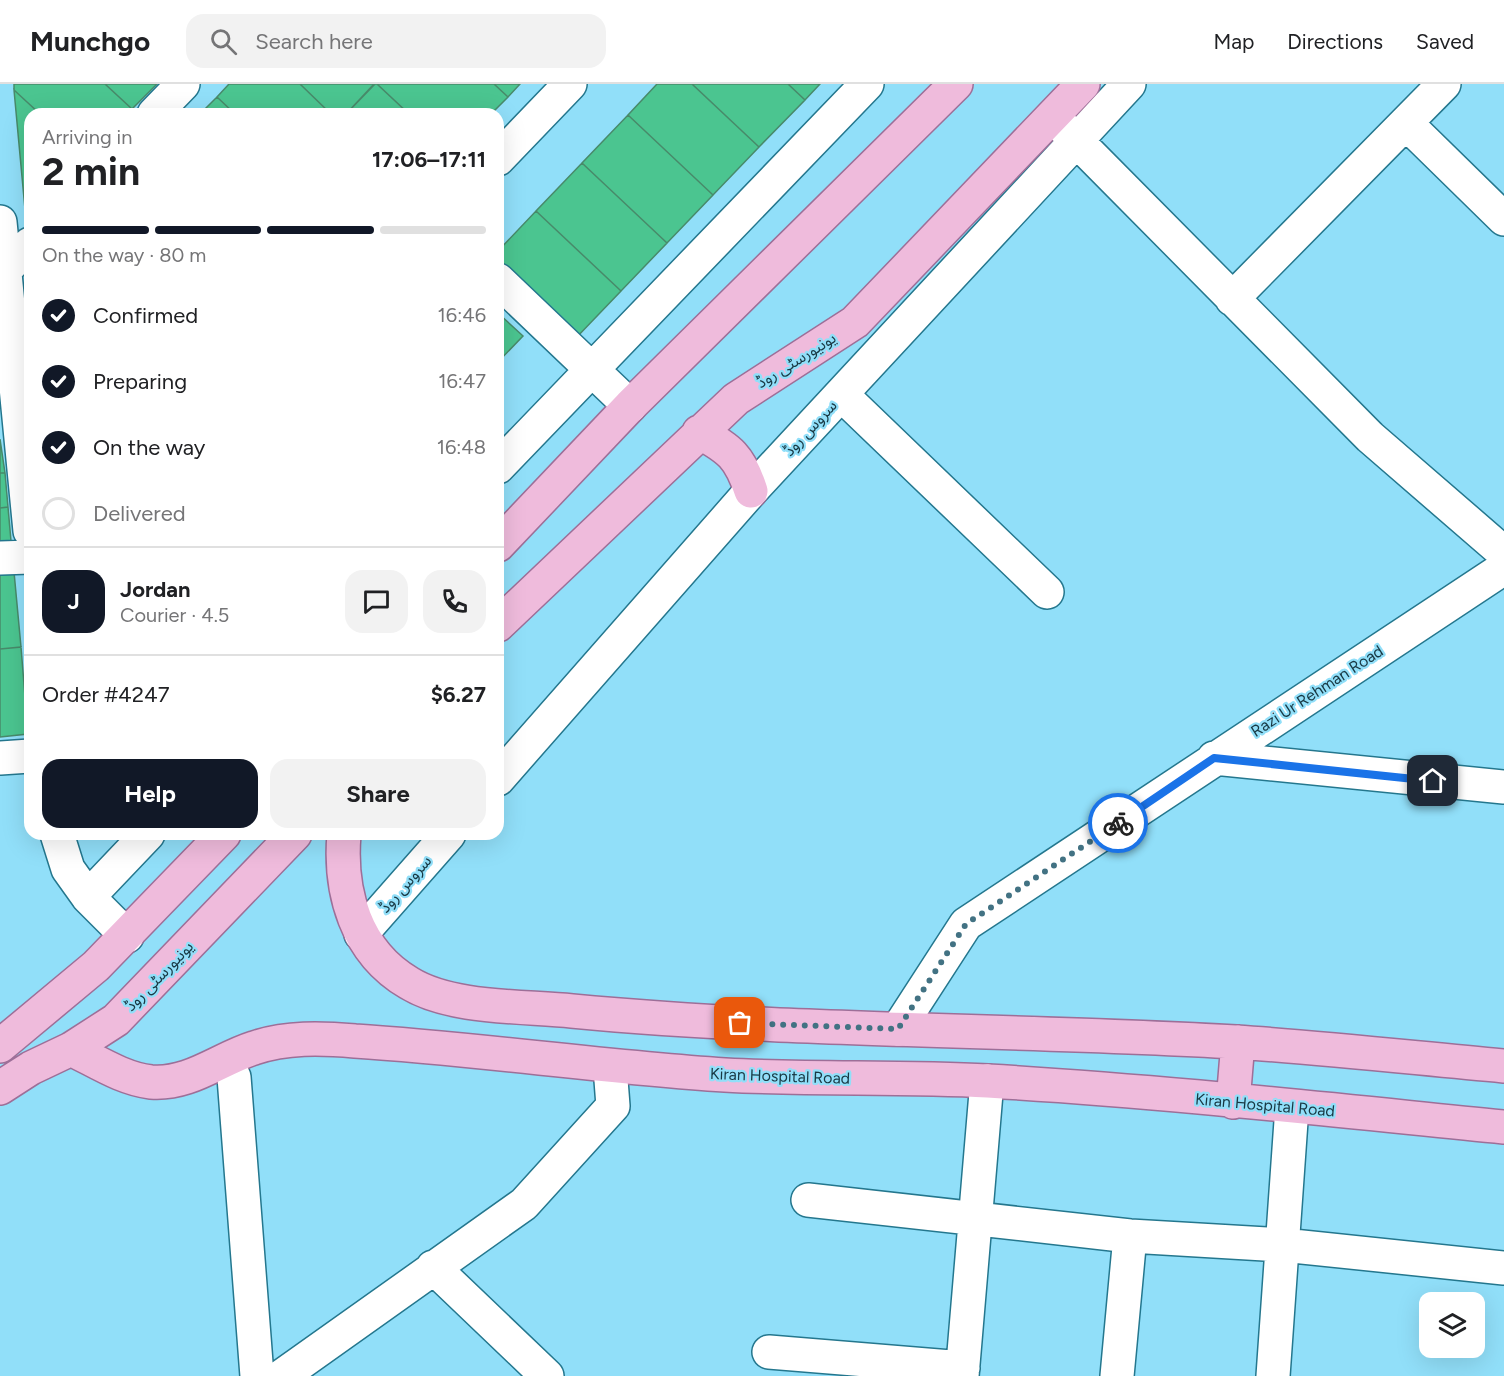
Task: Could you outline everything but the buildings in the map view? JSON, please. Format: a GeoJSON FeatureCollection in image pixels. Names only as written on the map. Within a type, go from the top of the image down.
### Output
{"type":"FeatureCollection","features":[{"type":"Feature","properties":{"kind":"main road"},"geometry":{"type":"LineString","coordinates":[[504,539],[630,406],[956,84]]}},
{"type":"Feature","properties":{"kind":"main road","name":"یونیورسٹی روڈ"},"geometry":{"type":"LineString","coordinates":[[504,619],[699,432],[754,386],[855,322],[1083,84]]}},
{"type":"Feature","properties":{"kind":"main road"},"geometry":{"type":"LineString","coordinates":[[699,432],[725,446],[742,465],[751,491]]}},
{"type":"Feature","properties":{"kind":"main road"},"geometry":{"type":"LineString","coordinates":[[0,1046],[75,986],[127,936],[218,840]]}},
{"type":"Feature","properties":{"kind":"main road","name":"یونیورسٹی روڈ"},"geometry":{"type":"LineString","coordinates":[[0,1088],[116,1020],[289,840]]}},
{"type":"Feature","properties":{"kind":"main road"},"geometry":{"type":"LineString","coordinates":[[344,840],[343,873],[347,896],[361,934],[380,962],[394,974],[430,993],[449,998],[672,1021],[1238,1042],[1504,1066]]}},
{"type":"Feature","properties":{"kind":"main road","name":"Kiran Hospital Road"},"geometry":{"type":"LineString","coordinates":[[70,1049],[132,1078],[149,1082],[180,1080],[268,1043],[303,1039],[445,1048],[609,1066],[729,1075],[987,1081],[1504,1127]]}},
{"type":"Feature","properties":{"kind":"main road"},"geometry":{"type":"LineString","coordinates":[[1233,1102],[1238,1042]]}},
{"type":"Feature","properties":{"kind":"street"},"geometry":{"type":"LineString","coordinates":[[160,108],[183,84]]}},
{"type":"Feature","properties":{"kind":"street"},"geometry":{"type":"LineString","coordinates":[[504,153],[570,84]]}},
{"type":"Feature","properties":{"kind":"street"},"geometry":{"type":"LineString","coordinates":[[504,461],[867,84]]}},
{"type":"Feature","properties":{"kind":"street","name":"سروس روڈ"},"geometry":{"type":"LineString","coordinates":[[504,772],[751,491],[1129,84]]}},
{"type":"Feature","properties":{"kind":"street"},"geometry":{"type":"LineString","coordinates":[[1232,298],[1444,84]]}},
{"type":"Feature","properties":{"kind":"street"},"geometry":{"type":"LineString","coordinates":[[1052,116],[1370,437],[1504,553]]}},
{"type":"Feature","properties":{"kind":"street"},"geometry":{"type":"LineString","coordinates":[[1406,123],[1504,219]]}},
{"type":"Feature","properties":{"kind":"street"},"geometry":{"type":"LineString","coordinates":[[0,222],[24,468]]}},
{"type":"Feature","properties":{"kind":"street"},"geometry":{"type":"LineString","coordinates":[[5,270],[24,250]]}},
{"type":"Feature","properties":{"kind":"street"},"geometry":{"type":"LineString","coordinates":[[504,286],[630,406]]}},
{"type":"Feature","properties":{"kind":"street"},"geometry":{"type":"LineString","coordinates":[[842,395],[1047,592]]}},
{"type":"Feature","properties":{"kind":"street"},"geometry":{"type":"LineString","coordinates":[[0,558],[24,557]]}},
{"type":"Feature","properties":{"kind":"street","name":"Razi Ur Rehman Road"},"geometry":{"type":"LineString","coordinates":[[898,1029],[966,924],[1504,568]]}},
{"type":"Feature","properties":{"kind":"street"},"geometry":{"type":"LineString","coordinates":[[0,758],[24,756]]}},
{"type":"Feature","properties":{"kind":"street"},"geometry":{"type":"LineString","coordinates":[[1214,758],[1504,787]]}},
{"type":"Feature","properties":{"kind":"street"},"geometry":{"type":"LineString","coordinates":[[59,840],[68,869],[88,897],[127,936]]}},
{"type":"Feature","properties":{"kind":"street"},"geometry":{"type":"LineString","coordinates":[[88,897],[142,840]]}},
{"type":"Feature","properties":{"kind":"street","name":"سروس روڈ"},"geometry":{"type":"LineString","coordinates":[[361,934],[444,840]]}},
{"type":"Feature","properties":{"kind":"street"},"geometry":{"type":"LineString","coordinates":[[225,1061],[234,1077],[257,1376]]}},
{"type":"Feature","properties":{"kind":"street"},"geometry":{"type":"LineString","coordinates":[[282,1376],[524,1204],[613,1106],[609,1066]]}},
{"type":"Feature","properties":{"kind":"street"},"geometry":{"type":"LineString","coordinates":[[769,1352],[962,1372],[987,1081]]}},
{"type":"Feature","properties":{"kind":"street"},"geometry":{"type":"LineString","coordinates":[[1273,1376],[1292,1107]]}},
{"type":"Feature","properties":{"kind":"street"},"geometry":{"type":"LineString","coordinates":[[808,1200],[1130,1236],[1284,1245],[1504,1268]]}},
{"type":"Feature","properties":{"kind":"street"},"geometry":{"type":"LineString","coordinates":[[1118,1376],[1130,1236]]}},
{"type":"Feature","properties":{"kind":"street"},"geometry":{"type":"LineString","coordinates":[[433,1267],[547,1376]]}},
{"type":"Feature","properties":{"kind":"way so far"},"geometry":{"type":"LineString","coordinates":[[740,1023],[898,1029],[966,924],[1118,823]]}},
{"type":"Feature","properties":{"kind":"route"},"geometry":{"type":"LineString","coordinates":[[1118,823],[1214,758],[1433,781]]}}]}
